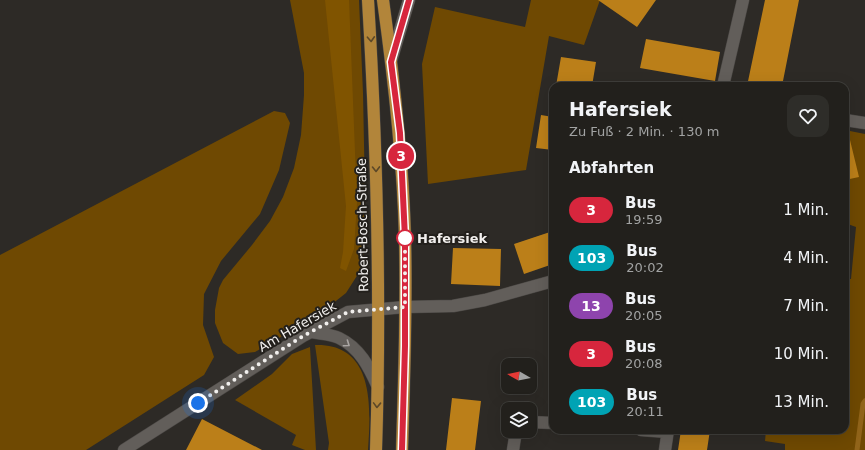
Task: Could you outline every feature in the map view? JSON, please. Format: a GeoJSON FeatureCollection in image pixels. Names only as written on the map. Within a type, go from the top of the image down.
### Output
{"type":"FeatureCollection","features":[{"type":"Feature","properties":{"kind":"main road","name":"Robert-Bosch-Straße"},"geometry":{"type":"LineString","coordinates":[[368,0],[375,114],[378,309],[376,450]]}},
{"type":"Feature","properties":{"kind":"main road"},"geometry":{"type":"LineString","coordinates":[[383,0],[400,133],[405,238],[405,346],[402,450]]}},
{"type":"Feature","properties":{"kind":"street"},"geometry":{"type":"LineString","coordinates":[[391,62],[409,0]]}},
{"type":"Feature","properties":{"kind":"street"},"geometry":{"type":"LineString","coordinates":[[724,82],[743,0]]}},
{"type":"Feature","properties":{"kind":"street"},"geometry":{"type":"LineString","coordinates":[[849,121],[865,123]]}},
{"type":"Feature","properties":{"kind":"street","name":"Am Hafersiek"},"geometry":{"type":"LineString","coordinates":[[124,450],[311,332],[348,312],[405,307],[460,305],[486,300],[549,282]]}},
{"type":"Feature","properties":{"kind":"street"},"geometry":{"type":"LineString","coordinates":[[311,332],[339,338],[358,351],[368,365],[378,387]]}},
{"type":"Feature","properties":{"kind":"street"},"geometry":{"type":"LineString","coordinates":[[537,422],[549,423]]}},
{"type":"Feature","properties":{"kind":"street"},"geometry":{"type":"LineString","coordinates":[[665,450],[667,434]]}},
{"type":"Feature","properties":{"kind":"street"},"geometry":{"type":"LineString","coordinates":[[514,450],[515,438]]}},
{"type":"Feature","properties":{"kind":"shaded area"},"geometry":{"type":"Polygon","coordinates":[[[290,0],[359,0],[363,93],[366,246],[360,271],[346,293],[317,316],[255,352],[238,354],[223,343],[215,323],[215,310],[219,288],[223,280],[270,221],[283,197],[294,168],[301,135],[304,73],[290,0]]]}},
{"type":"Feature","properties":{"kind":"shaded area"},"geometry":{"type":"Polygon","coordinates":[[[325,0],[349,0],[357,203],[354,249],[346,271],[340,268],[343,252],[346,206],[325,0]]]}},
{"type":"Feature","properties":{"kind":"shaded area"},"geometry":{"type":"Polygon","coordinates":[[[531,0],[600,0],[584,45],[549,36],[526,170],[428,184],[422,64],[435,7],[525,27],[531,0]]]}},
{"type":"Feature","properties":{"kind":"shaded area"},"geometry":{"type":"Polygon","coordinates":[[[274,111],[285,113],[290,123],[279,170],[260,214],[221,261],[204,294],[203,325],[214,357],[204,375],[86,450],[0,450],[0,255],[274,111]]]}},
{"type":"Feature","properties":{"kind":"shaded area"},"geometry":{"type":"Polygon","coordinates":[[[849,131],[865,134],[865,450],[785,450],[785,444],[765,441],[766,434],[849,434],[849,279],[851,279],[856,227],[849,224],[849,131]]]}},
{"type":"Feature","properties":{"kind":"shaded area"},"geometry":{"type":"Polygon","coordinates":[[[315,345],[335,347],[349,355],[359,366],[365,381],[368,398],[368,450],[328,450],[329,443],[315,345]]]}},
{"type":"Feature","properties":{"kind":"shaded area"},"geometry":{"type":"Polygon","coordinates":[[[310,347],[316,450],[305,450],[292,445],[296,435],[235,400],[272,374],[292,354],[310,347]]]}},
{"type":"Feature","properties":{"kind":"building"},"geometry":{"type":"Polygon","coordinates":[[[598,0],[656,0],[637,27],[598,0]]]}},
{"type":"Feature","properties":{"kind":"building"},"geometry":{"type":"Polygon","coordinates":[[[765,0],[799,0],[783,82],[748,82],[765,0]]]}},
{"type":"Feature","properties":{"kind":"building"},"geometry":{"type":"Polygon","coordinates":[[[646,39],[720,52],[715,81],[640,68],[646,39]]]}},
{"type":"Feature","properties":{"kind":"building"},"geometry":{"type":"Polygon","coordinates":[[[561,57],[596,62],[593,82],[557,82],[561,57]]]}},
{"type":"Feature","properties":{"kind":"building"},"geometry":{"type":"Polygon","coordinates":[[[541,115],[549,116],[549,150],[536,148],[541,115]]]}},
{"type":"Feature","properties":{"kind":"building"},"geometry":{"type":"Polygon","coordinates":[[[849,140],[859,177],[849,179],[849,140]]]}},
{"type":"Feature","properties":{"kind":"building"},"geometry":{"type":"Polygon","coordinates":[[[549,232],[549,265],[524,274],[514,244],[549,232]]]}},
{"type":"Feature","properties":{"kind":"building"},"geometry":{"type":"Polygon","coordinates":[[[453,248],[501,249],[500,286],[451,284],[453,248]]]}},
{"type":"Feature","properties":{"kind":"building"},"geometry":{"type":"Polygon","coordinates":[[[452,398],[481,401],[475,450],[446,450],[452,398]]]}},
{"type":"Feature","properties":{"kind":"building"},"geometry":{"type":"Polygon","coordinates":[[[202,419],[262,450],[186,450],[202,419]]]}},
{"type":"Feature","properties":{"kind":"building"},"geometry":{"type":"Polygon","coordinates":[[[680,434],[709,434],[707,450],[678,450],[680,434]]]}},
{"type":"Feature","properties":{"kind":"waterway"},"geometry":{"type":"LineString","coordinates":[[857,450],[863,404],[865,401]]}},
{"type":"Feature","properties":{"kind":"bus line","name":"3"},"geometry":{"type":"LineString","coordinates":[[402,450],[405,346],[405,238],[400,133],[391,62],[409,0]]}},
{"type":"Feature","properties":{"kind":"place","name":"Hafersiek"},"geometry":{"type":"Point","coordinates":[405,238]}},
{"type":"Feature","properties":{"kind":"route"},"geometry":{"type":"LineString","coordinates":[[198,403],[303,336],[348,312],[405,307],[405,238]]}}]}
